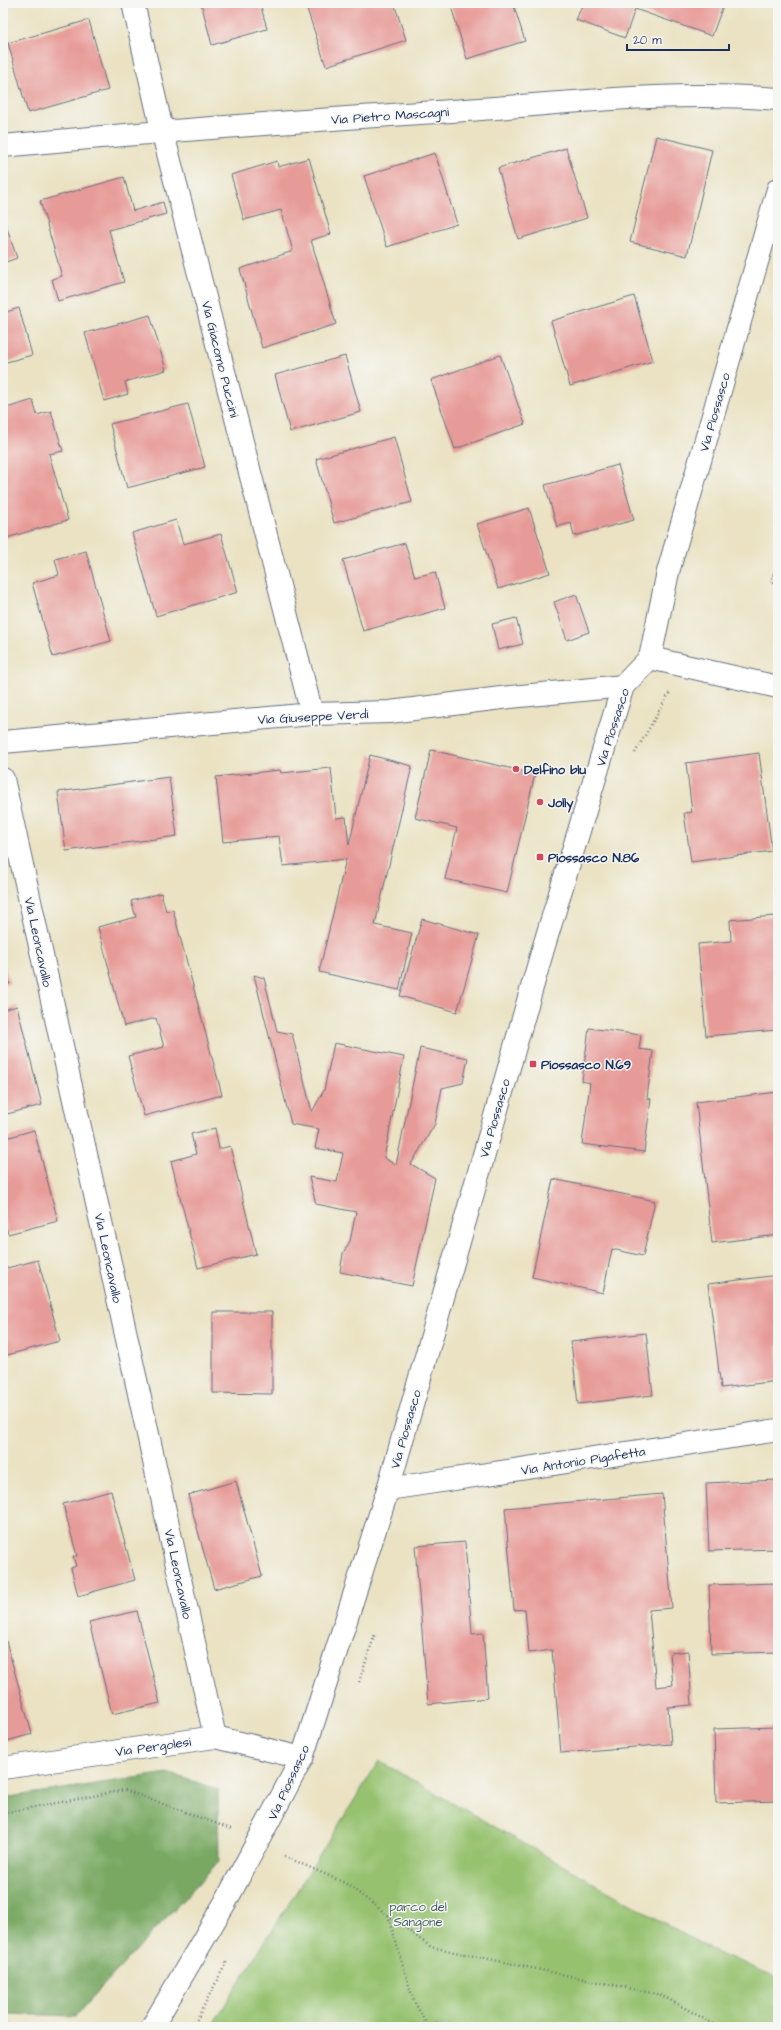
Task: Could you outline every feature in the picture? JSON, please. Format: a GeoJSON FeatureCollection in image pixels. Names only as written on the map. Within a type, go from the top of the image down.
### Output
{"type":"FeatureCollection","features":[{"type":"Feature","properties":{"kind":"street","name":"Via Giacomo Puccini"},"geometry":{"type":"LineString","coordinates":[[133,3],[162,130],[312,714]]}},
{"type":"Feature","properties":{"kind":"street","name":"Via Pietro Mascagni"},"geometry":{"type":"LineString","coordinates":[[3,146],[162,130],[647,97],[737,96],[778,99]]}},
{"type":"Feature","properties":{"kind":"street","name":"Via Piossasco"},"geometry":{"type":"LineString","coordinates":[[152,2027],[226,1901],[302,1758],[388,1489],[543,949],[623,686],[650,658],[668,572],[778,189]]}},
{"type":"Feature","properties":{"kind":"street"},"geometry":{"type":"LineString","coordinates":[[650,658],[778,687]]}},
{"type":"Feature","properties":{"kind":"street","name":"Via Giuseppe Verdi"},"geometry":{"type":"LineString","coordinates":[[3,742],[312,714],[390,712],[501,698],[623,686]]}},
{"type":"Feature","properties":{"kind":"street","name":"Via Leoncavallo"},"geometry":{"type":"LineString","coordinates":[[3,779],[215,1737]]}},
{"type":"Feature","properties":{"kind":"street","name":"Via Antonio Pigafetta"},"geometry":{"type":"LineString","coordinates":[[388,1489],[778,1430]]}},
{"type":"Feature","properties":{"kind":"street","name":"Via Pergolesi"},"geometry":{"type":"LineString","coordinates":[[3,1768],[215,1737],[302,1758]]}},
{"type":"Feature","properties":{"kind":"path"},"geometry":{"type":"LineString","coordinates":[[3,1813],[125,1790],[259,1840]]}},
{"type":"Feature","properties":{"kind":"path"},"geometry":{"type":"LineString","coordinates":[[284,1856],[345,1883],[431,1946],[661,1995],[719,2027]]}},
{"type":"Feature","properties":{"kind":"path"},"geometry":{"type":"LineString","coordinates":[[388,1915],[413,1999],[428,2027]]}},
{"type":"Feature","properties":{"kind":"green space","name":"parco del Sangone"},"geometry":{"type":"Polygon","coordinates":[[[379,1761],[706,1947],[778,1978],[778,2027],[211,2027],[379,1761]]]}},
{"type":"Feature","properties":{"kind":"green space"},"geometry":{"type":"Polygon","coordinates":[[[167,1773],[218,1789],[219,1861],[75,2016],[3,2014],[3,1798],[167,1773]]]}},
{"type":"Feature","properties":{"kind":"green space"},"geometry":{"type":"Polygon","coordinates":[[[3,2014],[12,2027],[3,2027],[3,2014]]]}},
{"type":"Feature","properties":{"kind":"building"},"geometry":{"type":"Polygon","coordinates":[[[201,3],[260,3],[267,29],[212,45],[201,3]]]}},
{"type":"Feature","properties":{"kind":"building"},"geometry":{"type":"Polygon","coordinates":[[[314,3],[394,3],[406,40],[326,66],[306,6],[314,3]]]}},
{"type":"Feature","properties":{"kind":"building"},"geometry":{"type":"Polygon","coordinates":[[[450,3],[513,3],[525,41],[467,59],[450,3]]]}},
{"type":"Feature","properties":{"kind":"building"},"geometry":{"type":"Polygon","coordinates":[[[583,3],[724,3],[712,36],[635,9],[625,38],[576,20],[583,3]]]}},
{"type":"Feature","properties":{"kind":"building"},"geometry":{"type":"Polygon","coordinates":[[[89,20],[108,90],[28,113],[8,43],[89,20]]]}},
{"type":"Feature","properties":{"kind":"building"},"geometry":{"type":"Polygon","coordinates":[[[656,136],[712,150],[687,256],[630,242],[656,136]]]}},
{"type":"Feature","properties":{"kind":"building"},"geometry":{"type":"Polygon","coordinates":[[[566,148],[587,218],[518,239],[498,168],[566,148]]]}},
{"type":"Feature","properties":{"kind":"building"},"geometry":{"type":"Polygon","coordinates":[[[435,153],[457,224],[387,247],[364,176],[435,153]]]}},
{"type":"Feature","properties":{"kind":"building"},"geometry":{"type":"Polygon","coordinates":[[[309,158],[331,234],[311,240],[336,324],[262,348],[240,269],[293,251],[281,210],[244,220],[231,175],[277,161],[278,167],[309,158]]]}},
{"type":"Feature","properties":{"kind":"building"},"geometry":{"type":"Polygon","coordinates":[[[124,177],[133,211],[163,202],[166,214],[109,230],[124,282],[58,301],[52,279],[62,276],[40,201],[124,177]]]}},
{"type":"Feature","properties":{"kind":"building"},"geometry":{"type":"Polygon","coordinates":[[[3,217],[17,258],[3,263],[3,217]]]}},
{"type":"Feature","properties":{"kind":"building"},"geometry":{"type":"Polygon","coordinates":[[[634,296],[653,361],[570,386],[551,321],[634,296]]]}},
{"type":"Feature","properties":{"kind":"building"},"geometry":{"type":"Polygon","coordinates":[[[19,308],[32,355],[3,363],[3,313],[19,308]]]}},
{"type":"Feature","properties":{"kind":"building"},"geometry":{"type":"Polygon","coordinates":[[[150,315],[166,370],[125,382],[128,394],[104,401],[85,333],[150,315]]]}},
{"type":"Feature","properties":{"kind":"building"},"geometry":{"type":"Polygon","coordinates":[[[500,355],[525,424],[455,449],[431,380],[500,355]]]}},
{"type":"Feature","properties":{"kind":"building"},"geometry":{"type":"Polygon","coordinates":[[[345,356],[361,412],[290,432],[275,375],[345,356]]]}},
{"type":"Feature","properties":{"kind":"building"},"geometry":{"type":"Polygon","coordinates":[[[33,400],[37,415],[51,411],[63,451],[49,454],[68,520],[3,539],[3,409],[33,400]]]}},
{"type":"Feature","properties":{"kind":"building"},"geometry":{"type":"Polygon","coordinates":[[[188,404],[205,467],[127,488],[110,424],[188,404]]]}},
{"type":"Feature","properties":{"kind":"building"},"geometry":{"type":"Polygon","coordinates":[[[394,437],[412,502],[334,523],[316,459],[394,437]]]}},
{"type":"Feature","properties":{"kind":"building"},"geometry":{"type":"Polygon","coordinates":[[[618,465],[634,520],[574,536],[571,523],[557,527],[545,485],[618,465]]]}},
{"type":"Feature","properties":{"kind":"building"},"geometry":{"type":"Polygon","coordinates":[[[529,508],[550,573],[498,589],[477,524],[529,508]]]}},
{"type":"Feature","properties":{"kind":"building"},"geometry":{"type":"Polygon","coordinates":[[[176,520],[183,544],[221,534],[238,592],[156,616],[132,533],[176,520]]]}},
{"type":"Feature","properties":{"kind":"building"},"geometry":{"type":"Polygon","coordinates":[[[405,543],[415,577],[435,572],[445,608],[363,631],[343,560],[405,543]]]}},
{"type":"Feature","properties":{"kind":"building"},"geometry":{"type":"Polygon","coordinates":[[[86,551],[111,641],[53,657],[32,583],[59,575],[55,559],[86,551]]]}},
{"type":"Feature","properties":{"kind":"building"},"geometry":{"type":"Polygon","coordinates":[[[778,558],[778,583],[771,582],[778,558]]]}},
{"type":"Feature","properties":{"kind":"building"},"geometry":{"type":"Polygon","coordinates":[[[576,594],[589,632],[567,640],[554,602],[576,594]]]}},
{"type":"Feature","properties":{"kind":"building"},"geometry":{"type":"Polygon","coordinates":[[[516,618],[523,644],[498,650],[492,624],[516,618]]]}},
{"type":"Feature","properties":{"kind":"building"},"geometry":{"type":"Polygon","coordinates":[[[431,750],[535,774],[507,893],[445,879],[457,828],[415,818],[431,750]]]}},
{"type":"Feature","properties":{"kind":"building"},"geometry":{"type":"Polygon","coordinates":[[[759,753],[772,851],[691,862],[684,813],[692,812],[686,763],[759,753]]]}},
{"type":"Feature","properties":{"kind":"building"},"geometry":{"type":"Polygon","coordinates":[[[370,755],[412,766],[375,925],[412,933],[399,990],[319,972],[346,859],[283,866],[279,836],[223,842],[216,777],[280,770],[281,773],[331,768],[336,818],[346,817],[349,845],[370,755]]]}},
{"type":"Feature","properties":{"kind":"building"},"geometry":{"type":"Polygon","coordinates":[[[169,777],[177,836],[66,851],[58,792],[169,777]]]}},
{"type":"Feature","properties":{"kind":"building"},"geometry":{"type":"Polygon","coordinates":[[[161,893],[166,911],[173,910],[222,1095],[144,1116],[128,1056],[164,1047],[156,1018],[124,1026],[98,927],[136,917],[131,901],[161,893]]]}},
{"type":"Feature","properties":{"kind":"building"},"geometry":{"type":"Polygon","coordinates":[[[774,916],[778,965],[778,1030],[706,1036],[698,944],[731,941],[730,920],[774,916]]]}},
{"type":"Feature","properties":{"kind":"building"},"geometry":{"type":"Polygon","coordinates":[[[422,919],[479,935],[457,1012],[400,996],[422,919]]]}},
{"type":"Feature","properties":{"kind":"building"},"geometry":{"type":"Polygon","coordinates":[[[3,960],[10,984],[3,985],[3,960]]]}},
{"type":"Feature","properties":{"kind":"building"},"geometry":{"type":"Polygon","coordinates":[[[254,975],[264,978],[277,1031],[292,1034],[312,1112],[324,1090],[334,1043],[404,1057],[384,1158],[396,1165],[420,1048],[468,1058],[463,1083],[442,1088],[435,1124],[411,1164],[435,1178],[412,1286],[340,1272],[343,1253],[350,1241],[356,1212],[316,1204],[309,1177],[337,1182],[343,1153],[315,1148],[319,1129],[291,1124],[254,975]]]}},
{"type":"Feature","properties":{"kind":"building"},"geometry":{"type":"Polygon","coordinates":[[[17,1006],[42,1105],[3,1115],[3,1010],[17,1006]]]}},
{"type":"Feature","properties":{"kind":"building"},"geometry":{"type":"Polygon","coordinates":[[[589,1028],[641,1035],[639,1049],[653,1051],[647,1098],[651,1099],[644,1152],[582,1144],[590,1083],[582,1081],[589,1028]]]}},
{"type":"Feature","properties":{"kind":"building"},"geometry":{"type":"Polygon","coordinates":[[[778,1092],[778,1235],[712,1243],[696,1102],[778,1092]]]}},
{"type":"Feature","properties":{"kind":"building"},"geometry":{"type":"Polygon","coordinates":[[[215,1128],[219,1149],[230,1146],[256,1254],[198,1268],[171,1161],[196,1154],[191,1134],[215,1128]]]}},
{"type":"Feature","properties":{"kind":"building"},"geometry":{"type":"Polygon","coordinates":[[[34,1130],[58,1221],[8,1234],[3,1215],[3,1139],[34,1130]]]}},
{"type":"Feature","properties":{"kind":"building"},"geometry":{"type":"Polygon","coordinates":[[[553,1179],[655,1201],[643,1256],[612,1249],[603,1293],[532,1277],[553,1179]]]}},
{"type":"Feature","properties":{"kind":"building"},"geometry":{"type":"Polygon","coordinates":[[[38,1260],[60,1341],[3,1356],[3,1269],[38,1260]]]}},
{"type":"Feature","properties":{"kind":"building"},"geometry":{"type":"Polygon","coordinates":[[[778,1275],[778,1381],[721,1388],[708,1284],[778,1275]]]}},
{"type":"Feature","properties":{"kind":"building"},"geometry":{"type":"Polygon","coordinates":[[[213,1312],[272,1312],[272,1394],[213,1393],[213,1312]]]}},
{"type":"Feature","properties":{"kind":"building"},"geometry":{"type":"Polygon","coordinates":[[[646,1333],[653,1395],[578,1404],[571,1342],[646,1333]]]}},
{"type":"Feature","properties":{"kind":"building"},"geometry":{"type":"Polygon","coordinates":[[[778,1480],[778,1549],[709,1551],[706,1483],[778,1480]]]}},
{"type":"Feature","properties":{"kind":"building"},"geometry":{"type":"Polygon","coordinates":[[[236,1481],[262,1576],[214,1589],[188,1495],[236,1481]]]}},
{"type":"Feature","properties":{"kind":"building"},"geometry":{"type":"Polygon","coordinates":[[[111,1491],[135,1580],[78,1596],[71,1568],[76,1566],[73,1556],[77,1556],[63,1504],[111,1491]]]}},
{"type":"Feature","properties":{"kind":"building"},"geometry":{"type":"Polygon","coordinates":[[[662,1494],[672,1608],[649,1610],[656,1687],[673,1685],[670,1653],[688,1651],[692,1705],[668,1707],[671,1744],[561,1753],[552,1650],[529,1653],[525,1609],[514,1610],[505,1508],[662,1494]]]}},
{"type":"Feature","properties":{"kind":"building"},"geometry":{"type":"Polygon","coordinates":[[[465,1542],[472,1634],[483,1633],[488,1698],[428,1704],[415,1546],[465,1542]]]}},
{"type":"Feature","properties":{"kind":"building"},"geometry":{"type":"Polygon","coordinates":[[[778,1583],[778,1652],[711,1654],[709,1585],[778,1583]]]}},
{"type":"Feature","properties":{"kind":"building"},"geometry":{"type":"Polygon","coordinates":[[[137,1611],[160,1703],[112,1714],[89,1622],[137,1611]]]}},
{"type":"Feature","properties":{"kind":"building"},"geometry":{"type":"Polygon","coordinates":[[[6,1641],[32,1734],[3,1742],[3,1642],[6,1641]]]}},
{"type":"Feature","properties":{"kind":"building"},"geometry":{"type":"Polygon","coordinates":[[[778,1727],[778,1801],[716,1803],[714,1729],[778,1727]]]}},
{"type":"Feature","properties":{"kind":"place","name":"Delfino blu"},"geometry":{"type":"Point","coordinates":[516,769]}},
{"type":"Feature","properties":{"kind":"place","name":"Jolly"},"geometry":{"type":"Point","coordinates":[540,802]}},
{"type":"Feature","properties":{"kind":"place","name":"Piossasco N.86"},"geometry":{"type":"Point","coordinates":[540,857]}},
{"type":"Feature","properties":{"kind":"place","name":"Piossasco N.69"},"geometry":{"type":"Point","coordinates":[533,1064]}}]}
